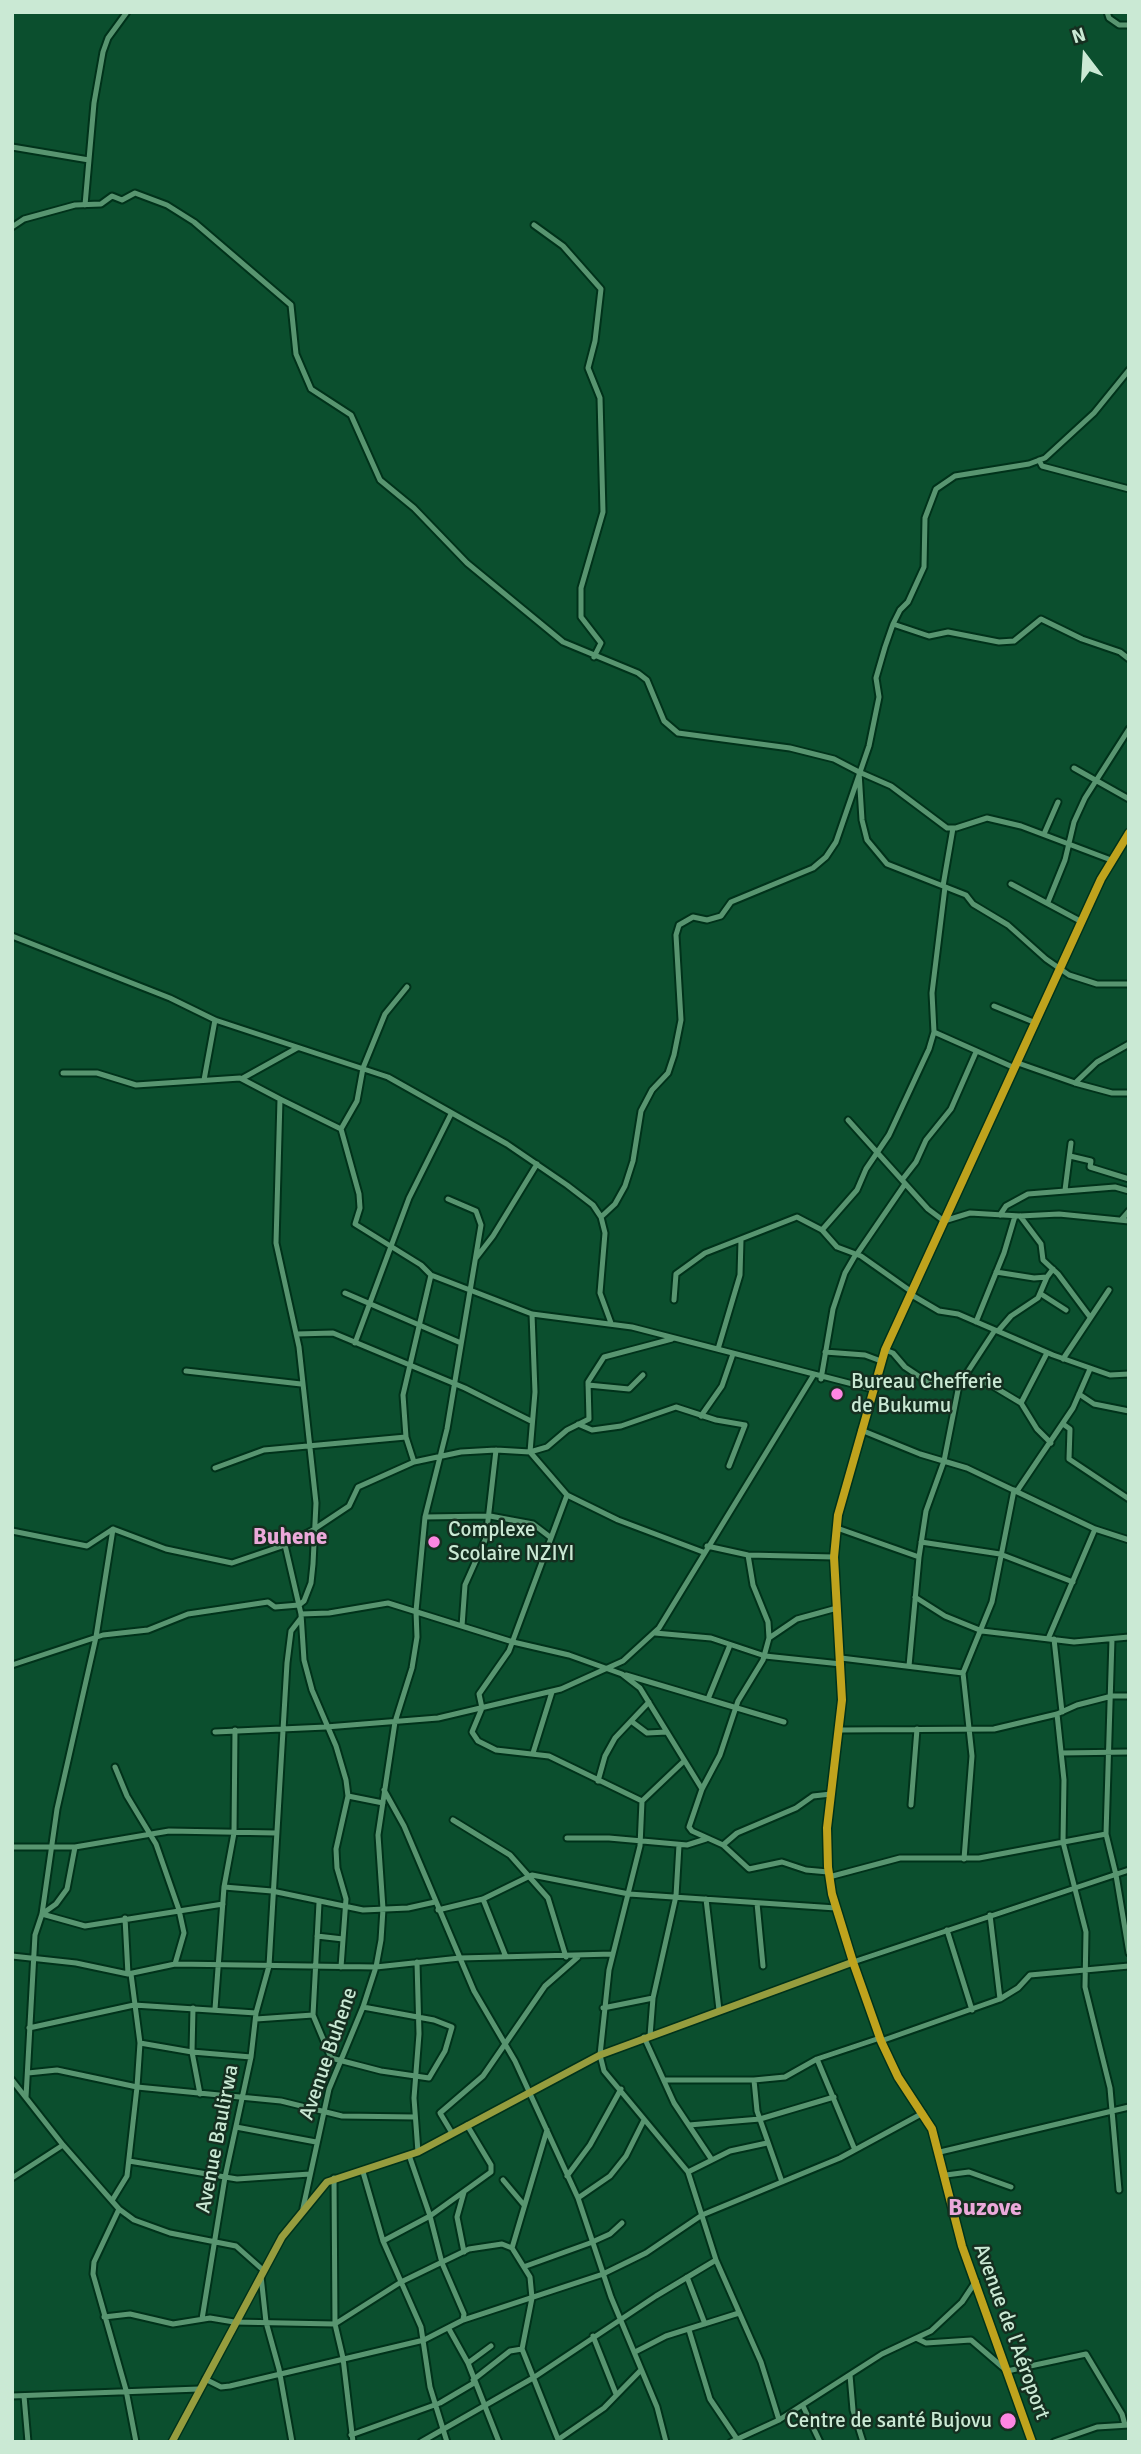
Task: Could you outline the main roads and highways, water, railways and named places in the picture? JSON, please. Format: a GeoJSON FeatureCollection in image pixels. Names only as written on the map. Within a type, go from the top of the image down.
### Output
{"type":"FeatureCollection","features":[{"type":"Feature","properties":{"kind":"highway","name":"Avenue de l'Aéroport"},"geometry":{"type":"LineString","coordinates":[[1032,2442],[958,2231],[940,2152],[923,2113],[898,2077],[881,2040],[836,1908],[829,1874],[827,1828],[841,1730],[841,1661],[834,1557],[837,1528],[861,1430],[885,1350],[1111,860],[1126,844],[1129,833]]}},
{"type":"Feature","properties":{"kind":"main road"},"geometry":{"type":"LineString","coordinates":[[172,2442],[262,2273],[303,2208],[320,2188],[334,2178],[363,2172],[418,2151],[600,2055],[853,1962]]}},
{"type":"Feature","properties":{"kind":"place","name":"Bureau Chefferie de Bukumu"},"geometry":{"type":"Point","coordinates":[837,1394]}},
{"type":"Feature","properties":{"kind":"place","name":"Complexe Scolaire NZIYI"},"geometry":{"type":"Point","coordinates":[434,1542]}},
{"type":"Feature","properties":{"kind":"place","name":"Centre de santé Bujovu"},"geometry":{"type":"Point","coordinates":[1008,2421]}},
{"type":"Feature","properties":{"kind":"district","name":"Buhene"},"geometry":{"type":"Point","coordinates":[290,1538]}},
{"type":"Feature","properties":{"kind":"district","name":"Buzove"},"geometry":{"type":"Point","coordinates":[985,2209]}}]}
